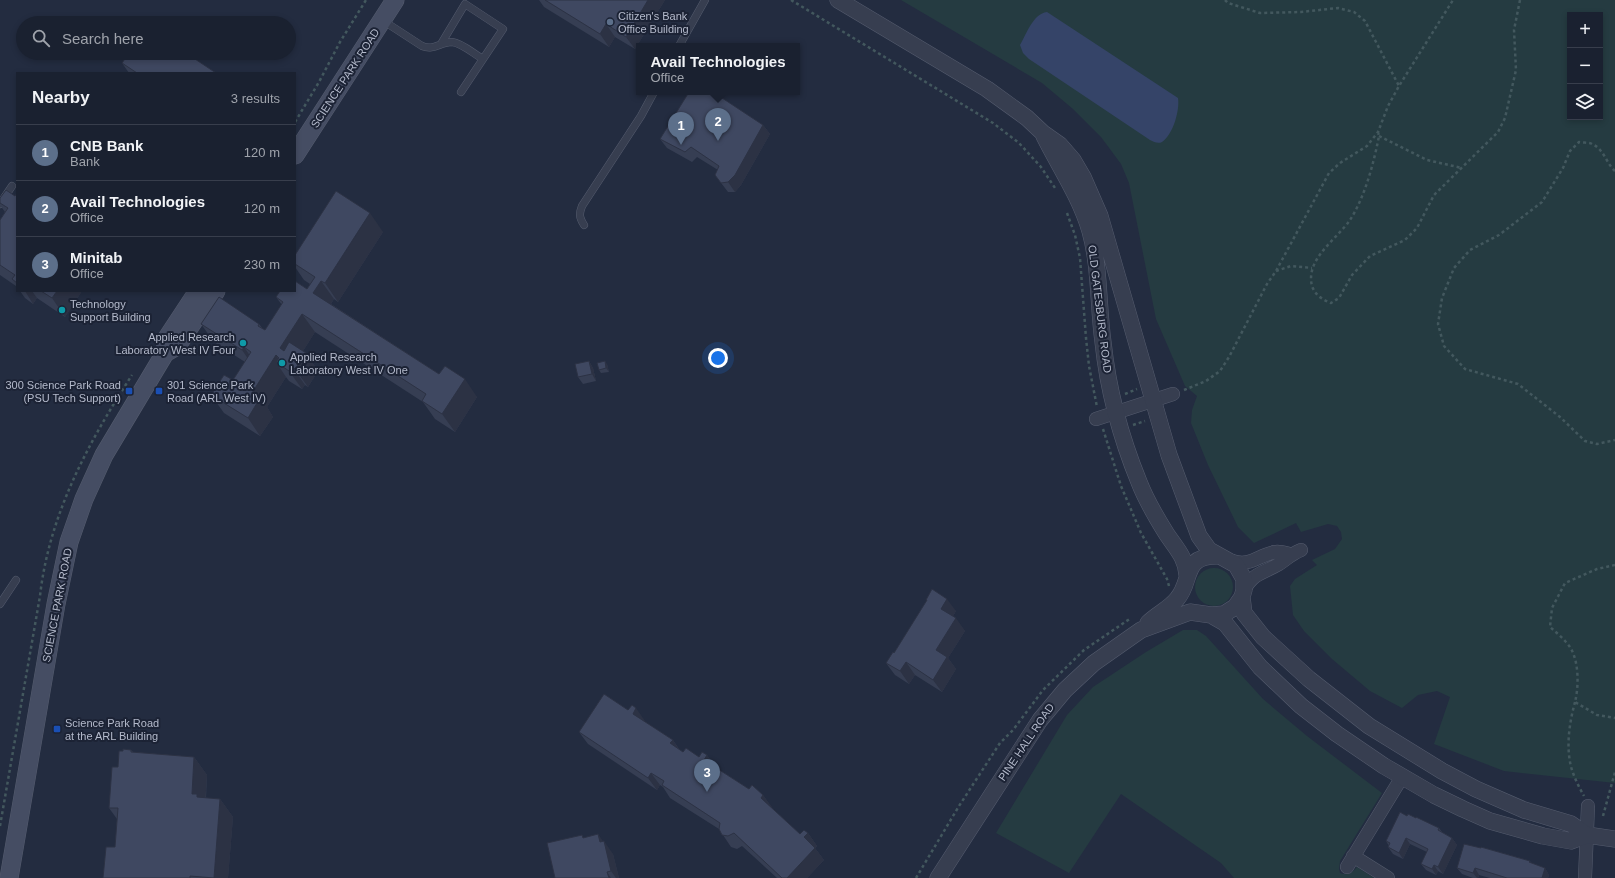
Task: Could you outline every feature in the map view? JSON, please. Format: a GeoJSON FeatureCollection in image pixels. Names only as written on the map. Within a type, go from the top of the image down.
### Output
{"type":"FeatureCollection","features":[{"type":"Feature","properties":{"kind":"main road","name":"SCIENCE PARK ROAD"},"geometry":{"type":"LineString","coordinates":[[296,153],[395,0]]}},
{"type":"Feature","properties":{"kind":"main road","name":"SCIENCE PARK ROAD"},"geometry":{"type":"LineString","coordinates":[[9,878],[68,542],[84,499],[104,454],[165,353],[167,338],[197,292]]}},
{"type":"Feature","properties":{"kind":"main road","name":"SCIENCE PARK ROAD"},"geometry":{"type":"LineString","coordinates":[[165,353],[177,346],[215,292]]}},
{"type":"Feature","properties":{"kind":"street","name":"OLD GATESBURG ROAD"},"geometry":{"type":"LineString","coordinates":[[838,0],[987,89],[1027,118],[1043,133],[1060,145],[1073,160],[1083,177],[1106,234],[1148,394],[1199,536],[1209,550],[1225,559],[1242,574],[1244,613],[1263,637],[1309,679],[1369,726],[1423,760],[1476,789],[1524,810],[1571,824],[1587,835],[1615,839]]}},
{"type":"Feature","properties":{"kind":"street","name":"OLD GATESBURG ROAD"},"geometry":{"type":"LineString","coordinates":[[1043,133],[1082,205],[1095,256],[1103,343],[1116,412],[1125,443],[1143,492],[1166,534],[1186,563],[1186,593],[1190,602],[1196,609],[1226,623],[1260,667],[1301,706],[1337,734],[1402,777],[1463,809],[1514,829],[1570,841],[1587,835]]}},
{"type":"Feature","properties":{"kind":"street"},"geometry":{"type":"LineString","coordinates":[[1099,419],[1116,412],[1148,394],[1173,394]]}},
{"type":"Feature","properties":{"kind":"street","name":"PINE HALL ROAD"},"geometry":{"type":"LineString","coordinates":[[938,878],[1023,745],[1052,704],[1094,663],[1142,630],[1182,614],[1190,612],[1224,614],[1230,611],[1239,602],[1248,582],[1255,575],[1279,564],[1296,552],[1275,552],[1249,563],[1239,563],[1212,556],[1200,560],[1194,564],[1186,579],[1183,591],[1176,601],[1152,619],[1142,630]]}},
{"type":"Feature","properties":{"kind":"street"},"geometry":{"type":"LineString","coordinates":[[1388,878],[1350,862],[1402,777]]}},
{"type":"Feature","properties":{"kind":"street"},"geometry":{"type":"LineString","coordinates":[[1585,878],[1588,806]]}},
{"type":"Feature","properties":{"kind":"lane"},"geometry":{"type":"LineString","coordinates":[[681,43],[705,0]]}},
{"type":"Feature","properties":{"kind":"lane"},"geometry":{"type":"LineString","coordinates":[[441,44],[465,4],[503,28],[461,92]]}},
{"type":"Feature","properties":{"kind":"lane"},"geometry":{"type":"LineString","coordinates":[[382,20],[422,46],[428,48],[452,42],[457,43],[483,59]]}},
{"type":"Feature","properties":{"kind":"lane"},"geometry":{"type":"LineString","coordinates":[[584,225],[580,219],[579,213],[582,206],[641,116],[652,95]]}},
{"type":"Feature","properties":{"kind":"lane"},"geometry":{"type":"LineString","coordinates":[[0,204],[12,186]]}},
{"type":"Feature","properties":{"kind":"lane"},"geometry":{"type":"LineString","coordinates":[[0,604],[16,580]]}},
{"type":"Feature","properties":{"kind":"path"},"geometry":{"type":"LineString","coordinates":[[296,120],[319,82],[340,42],[366,0]]}},
{"type":"Feature","properties":{"kind":"path"},"geometry":{"type":"LineString","coordinates":[[791,0],[993,123],[1019,143],[1040,167],[1055,189]]}},
{"type":"Feature","properties":{"kind":"path"},"geometry":{"type":"LineString","coordinates":[[1225,0],[1228,3],[1260,12],[1302,12],[1338,8],[1354,12],[1365,21],[1399,86]]}},
{"type":"Feature","properties":{"kind":"path"},"geometry":{"type":"LineString","coordinates":[[1173,394],[1206,381],[1220,371],[1329,173],[1340,163],[1367,146],[1378,132],[1388,106],[1399,86],[1453,0]]}},
{"type":"Feature","properties":{"kind":"path"},"geometry":{"type":"LineString","coordinates":[[1378,132],[1379,136],[1373,165],[1350,220],[1319,255],[1312,268],[1310,280],[1313,288],[1322,300],[1332,303],[1340,298],[1352,276],[1370,256],[1405,240],[1417,228],[1434,195],[1498,132],[1505,118],[1516,70],[1514,30],[1520,0]]}},
{"type":"Feature","properties":{"kind":"path"},"geometry":{"type":"LineString","coordinates":[[1379,136],[1427,160],[1462,168]]}},
{"type":"Feature","properties":{"kind":"path"},"geometry":{"type":"LineString","coordinates":[[1615,171],[1610,167],[1604,154],[1592,144],[1579,142],[1570,151],[1564,168],[1542,202],[1499,235],[1470,250],[1454,268],[1442,298],[1438,324],[1444,346],[1465,369],[1518,384],[1560,417],[1585,441],[1597,444],[1615,440]]}},
{"type":"Feature","properties":{"kind":"path"},"geometry":{"type":"LineString","coordinates":[[1064,207],[1075,235],[1080,258],[1089,366],[1099,419],[1121,486],[1142,533],[1167,579],[1170,586],[1169,592]]}},
{"type":"Feature","properties":{"kind":"path"},"geometry":{"type":"LineString","coordinates":[[1276,271],[1291,266],[1312,268]]}},
{"type":"Feature","properties":{"kind":"path"},"geometry":{"type":"LineString","coordinates":[[1118,396],[1148,394]]}},
{"type":"Feature","properties":{"kind":"path"},"geometry":{"type":"LineString","coordinates":[[1127,428],[1151,419]]}},
{"type":"Feature","properties":{"kind":"path"},"geometry":{"type":"LineString","coordinates":[[1588,806],[1572,772],[1570,756],[1569,724],[1575,702],[1577,679],[1575,660],[1570,647],[1550,627],[1552,608],[1565,583],[1597,569],[1615,566]]}},
{"type":"Feature","properties":{"kind":"path"},"geometry":{"type":"LineString","coordinates":[[916,878],[959,806],[1000,743],[1013,730],[1043,690],[1084,650],[1137,614]]}},
{"type":"Feature","properties":{"kind":"path"},"geometry":{"type":"LineString","coordinates":[[1575,702],[1597,715],[1615,718]]}},
{"type":"Feature","properties":{"kind":"path"},"geometry":{"type":"LineString","coordinates":[[1603,816],[1615,772]]}},
{"type":"Feature","properties":{"kind":"green space"},"geometry":{"type":"Polygon","coordinates":[[[901,0],[1615,0],[1615,783],[1504,771],[1434,744],[1450,697],[1437,691],[1418,695],[1402,708],[1370,691],[1332,659],[1304,631],[1293,615],[1290,586],[1295,579],[1317,565],[1312,560],[1335,549],[1342,539],[1341,532],[1337,526],[1328,524],[1301,532],[1296,523],[1254,543],[1238,527],[1208,465],[1191,423],[1192,410],[1197,396],[1185,386],[1156,319],[1129,183],[1121,164],[1101,137],[1073,109],[1042,83],[901,0]]]}},
{"type":"Feature","properties":{"kind":"green space"},"geometry":{"type":"Polygon","coordinates":[[[1214,568],[1227,574],[1233,587],[1227,600],[1214,606],[1201,600],[1195,587],[1201,574],[1214,568]]]}},
{"type":"Feature","properties":{"kind":"green space"},"geometry":{"type":"Polygon","coordinates":[[[1183,630],[1197,630],[1206,636],[1263,699],[1307,736],[1382,793],[1340,861],[1339,869],[1340,873],[1348,874],[1357,867],[1374,878],[1234,878],[1221,863],[1121,794],[1069,873],[996,833],[1067,715],[1093,687],[1146,652],[1183,630]]]}},
{"type":"Feature","properties":{"kind":"water"},"geometry":{"type":"Polygon","coordinates":[[[1047,12],[1178,98],[1178,109],[1175,122],[1166,139],[1159,143],[1150,140],[1029,59],[1023,53],[1020,45],[1031,25],[1038,16],[1047,12]]]}},
{"type":"Feature","properties":{"kind":"building"},"geometry":{"type":"Polygon","coordinates":[[[545,0],[648,0],[626,37],[606,24],[600,34],[545,0]]]}},
{"type":"Feature","properties":{"kind":"building"},"geometry":{"type":"Polygon","coordinates":[[[124,60],[196,60],[214,72],[136,72],[122,63],[124,60]]]}},
{"type":"Feature","properties":{"kind":"building"},"geometry":{"type":"Polygon","coordinates":[[[687,95],[718,95],[763,125],[735,175],[728,182],[721,183],[715,175],[719,166],[691,147],[685,152],[660,139],[687,95]]]}},
{"type":"Feature","properties":{"kind":"building"},"geometry":{"type":"Polygon","coordinates":[[[6,190],[15,196],[16,194],[16,282],[12,279],[15,275],[0,265],[0,220],[8,208],[0,203],[0,198],[6,190]]]}},
{"type":"Feature","properties":{"kind":"building"},"geometry":{"type":"Polygon","coordinates":[[[336,191],[370,213],[325,283],[321,281],[313,293],[439,374],[445,366],[465,379],[442,414],[422,401],[426,394],[302,314],[280,348],[284,351],[289,342],[306,353],[295,369],[292,366],[289,371],[276,362],[279,358],[276,355],[252,393],[260,398],[248,418],[211,395],[224,375],[233,380],[251,352],[244,347],[242,350],[201,324],[219,297],[259,324],[258,326],[265,330],[283,302],[276,297],[279,292],[296,292],[296,282],[307,289],[315,277],[296,265],[296,253],[336,191]]]}},
{"type":"Feature","properties":{"kind":"building"},"geometry":{"type":"Polygon","coordinates":[[[43,292],[56,292],[52,298],[43,292]]]}},
{"type":"Feature","properties":{"kind":"building"},"geometry":{"type":"Polygon","coordinates":[[[589,361],[592,374],[578,377],[575,364],[589,361]]]}},
{"type":"Feature","properties":{"kind":"building"},"geometry":{"type":"Polygon","coordinates":[[[605,361],[606,368],[599,370],[597,363],[605,361]]]}},
{"type":"Feature","properties":{"kind":"building"},"geometry":{"type":"Polygon","coordinates":[[[932,589],[947,599],[941,609],[956,618],[936,650],[947,657],[933,680],[906,662],[900,671],[886,663],[893,652],[894,653],[927,600],[932,589]]]}},
{"type":"Feature","properties":{"kind":"building"},"geometry":{"type":"Polygon","coordinates":[[[604,694],[628,710],[632,705],[636,708],[633,714],[673,740],[670,743],[683,752],[686,748],[699,757],[702,752],[707,755],[704,760],[749,789],[752,785],[763,795],[761,798],[800,834],[804,830],[808,833],[804,837],[815,848],[787,878],[782,878],[734,833],[728,836],[722,835],[719,829],[720,823],[662,785],[664,781],[651,773],[648,778],[579,732],[604,694]]]}},
{"type":"Feature","properties":{"kind":"building"},"geometry":{"type":"Polygon","coordinates":[[[123,749],[131,750],[131,752],[194,757],[192,794],[197,794],[197,797],[220,799],[214,878],[190,876],[190,878],[103,878],[106,847],[115,847],[118,808],[109,808],[112,767],[118,767],[119,751],[123,751],[123,749]]]}},
{"type":"Feature","properties":{"kind":"building"},"geometry":{"type":"Polygon","coordinates":[[[1400,812],[1407,816],[1408,814],[1416,817],[1439,828],[1438,830],[1452,838],[1438,867],[1434,865],[1432,869],[1421,864],[1428,849],[1406,838],[1399,853],[1388,847],[1390,843],[1386,841],[1400,812]]]}},
{"type":"Feature","properties":{"kind":"building"},"geometry":{"type":"Polygon","coordinates":[[[598,834],[600,842],[604,841],[611,871],[607,872],[609,878],[555,878],[547,843],[582,835],[583,838],[598,834]]]}},
{"type":"Feature","properties":{"kind":"building"},"geometry":{"type":"Polygon","coordinates":[[[1464,844],[1481,847],[1530,861],[1529,862],[1545,868],[1542,878],[1507,878],[1475,868],[1473,873],[1457,868],[1464,844]]]}},
{"type":"Feature","properties":{"kind":"place","name":"Citizen's Bank Office Building"},"geometry":{"type":"Point","coordinates":[610,22]}},
{"type":"Feature","properties":{"kind":"place","name":"Avail Technologies"},"geometry":{"type":"Point","coordinates":[718,141]}},
{"type":"Feature","properties":{"kind":"place","name":"CNB Bank"},"geometry":{"type":"Point","coordinates":[681,145]}},
{"type":"Feature","properties":{"kind":"place","name":"Technology Support Building"},"geometry":{"type":"Point","coordinates":[62,310]}},
{"type":"Feature","properties":{"kind":"place","name":"Applied Research Laboratory West IV Four"},"geometry":{"type":"Point","coordinates":[243,343]}},
{"type":"Feature","properties":{"kind":"place","name":"Applied Research Laboratory West IV One"},"geometry":{"type":"Point","coordinates":[282,363]}},
{"type":"Feature","properties":{"kind":"place","name":"300 Science Park Road (PSU Tech Support)"},"geometry":{"type":"Point","coordinates":[129,391]}},
{"type":"Feature","properties":{"kind":"place","name":"301 Science Park Road (ARL West IV)"},"geometry":{"type":"Point","coordinates":[159,391]}},
{"type":"Feature","properties":{"kind":"place","name":"Science Park Road at the ARL Building"},"geometry":{"type":"Point","coordinates":[57,729]}},
{"type":"Feature","properties":{"kind":"place","name":"Minitab"},"geometry":{"type":"Point","coordinates":[707,792]}}]}
